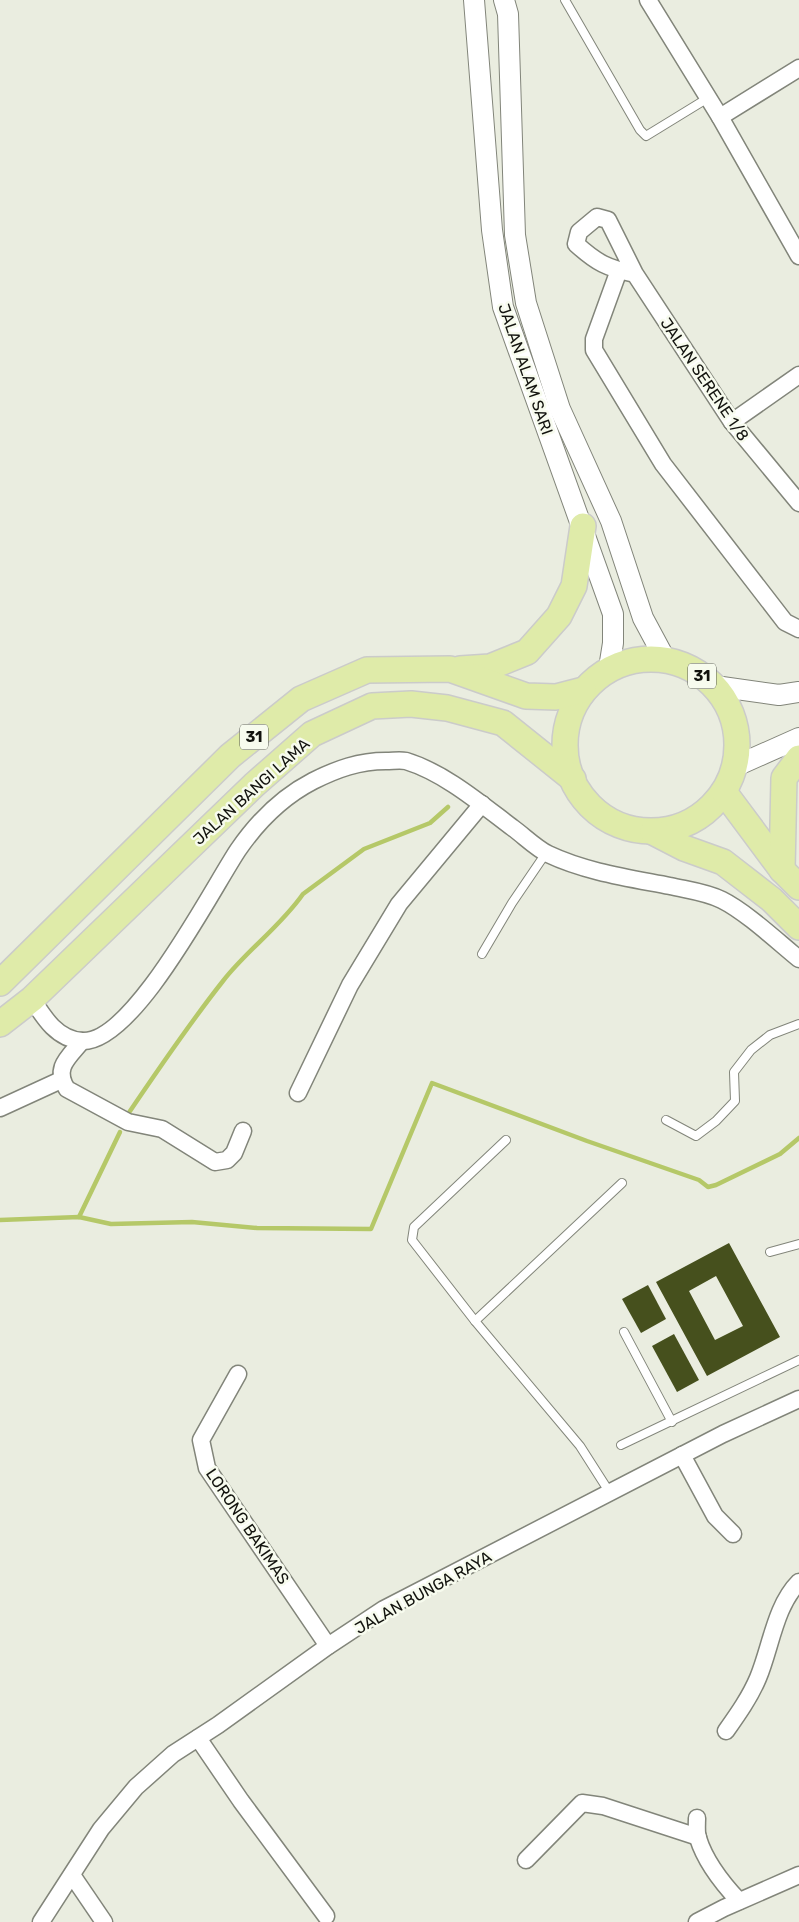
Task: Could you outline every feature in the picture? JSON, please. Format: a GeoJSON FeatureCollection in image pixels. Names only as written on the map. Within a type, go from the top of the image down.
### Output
{"type":"FeatureCollection","features":[{"type":"Feature","properties":{"kind":"main road"},"geometry":{"type":"LineString","coordinates":[[450,670],[490,668],[527,652],[559,616],[574,586],[583,526]]}},
{"type":"Feature","properties":{"kind":"main road","name":"JALAN BANGI LAMA"},"geometry":{"type":"LineString","coordinates":[[653,832],[681,826],[706,812],[724,792],[736,766],[738,738],[731,710],[715,686],[692,668],[665,659],[636,659],[610,668],[583,690],[570,714],[564,737],[567,766],[579,792],[599,814],[624,827],[653,832],[684,848],[723,862],[772,900],[799,927]]}},
{"type":"Feature","properties":{"kind":"main road","name":"JALAN BANGI LAMA"},"geometry":{"type":"LineString","coordinates":[[0,983],[230,756],[301,699],[367,670],[450,670],[526,696],[556,697],[583,690]]}},
{"type":"Feature","properties":{"kind":"main road","name":"JALAN BANGI LAMA"},"geometry":{"type":"LineString","coordinates":[[0,1024],[32,999],[261,778],[312,734],[372,706],[410,704],[447,708],[503,723],[573,779]]}},
{"type":"Feature","properties":{"kind":"main road"},"geometry":{"type":"LineString","coordinates":[[782,870],[784,778],[799,758]]}},
{"type":"Feature","properties":{"kind":"main road"},"geometry":{"type":"LineString","coordinates":[[724,792],[782,870],[799,887]]}},
{"type":"Feature","properties":{"kind":"street","name":"JALAN ALAM SARI"},"geometry":{"type":"LineString","coordinates":[[474,0],[492,230],[503,307],[613,614],[613,643],[610,668]]}},
{"type":"Feature","properties":{"kind":"street","name":"JALAN ALAM SARI"},"geometry":{"type":"LineString","coordinates":[[504,0],[508,14],[515,235],[526,304],[560,409],[611,521],[643,618],[665,659]]}},
{"type":"Feature","properties":{"kind":"street"},"geometry":{"type":"LineString","coordinates":[[648,0],[720,118],[799,256]]}},
{"type":"Feature","properties":{"kind":"street"},"geometry":{"type":"LineString","coordinates":[[720,118],[799,68]]}},
{"type":"Feature","properties":{"kind":"street","name":"JALAN SERENE 1/8"},"geometry":{"type":"LineString","coordinates":[[799,503],[732,422],[627,272],[594,339],[594,350],[663,464],[785,622],[799,630]]}},
{"type":"Feature","properties":{"kind":"street"},"geometry":{"type":"LineString","coordinates":[[732,422],[799,375]]}},
{"type":"Feature","properties":{"kind":"street"},"geometry":{"type":"LineString","coordinates":[[715,686],[779,695],[799,692]]}},
{"type":"Feature","properties":{"kind":"street"},"geometry":{"type":"LineString","coordinates":[[736,766],[799,738]]}},
{"type":"Feature","properties":{"kind":"street"},"geometry":{"type":"LineString","coordinates":[[32,999],[49,1026],[82,1041],[101,1037],[137,1005],[166,969],[239,848],[264,817],[290,794],[347,766],[364,761],[404,761],[437,775],[482,804],[546,853],[593,871],[695,891],[722,900],[799,959]]}},
{"type":"Feature","properties":{"kind":"street"},"geometry":{"type":"LineString","coordinates":[[298,1092],[350,985],[399,904],[482,804]]}},
{"type":"Feature","properties":{"kind":"street"},"geometry":{"type":"LineString","coordinates":[[82,1041],[62,1064],[61,1080],[67,1089],[128,1122],[162,1129],[216,1162],[227,1160],[234,1152],[242,1131]]}},
{"type":"Feature","properties":{"kind":"street"},"geometry":{"type":"LineString","coordinates":[[0,1108],[61,1080]]}},
{"type":"Feature","properties":{"kind":"street","name":"LORONG BAKIMAS"},"geometry":{"type":"LineString","coordinates":[[238,1374],[201,1440],[207,1468],[328,1646]]}},
{"type":"Feature","properties":{"kind":"street","name":"JALAN BUNGA RAYA"},"geometry":{"type":"LineString","coordinates":[[41,1922],[101,1829],[136,1787],[173,1754],[328,1646],[384,1609],[610,1492],[799,1399]]}},
{"type":"Feature","properties":{"kind":"street"},"geometry":{"type":"LineString","coordinates":[[682,1456],[716,1516],[733,1534]]}},
{"type":"Feature","properties":{"kind":"street"},"geometry":{"type":"LineString","coordinates":[[726,1731],[748,1698],[759,1676],[785,1602],[799,1582]]}},
{"type":"Feature","properties":{"kind":"street"},"geometry":{"type":"LineString","coordinates":[[198,1738],[241,1801],[326,1916]]}},
{"type":"Feature","properties":{"kind":"street"},"geometry":{"type":"LineString","coordinates":[[526,1860],[582,1803],[603,1806],[698,1837]]}},
{"type":"Feature","properties":{"kind":"street"},"geometry":{"type":"LineString","coordinates":[[697,1818],[698,1837],[724,1885],[740,1901]]}},
{"type":"Feature","properties":{"kind":"street"},"geometry":{"type":"LineString","coordinates":[[72,1875],[104,1922]]}},
{"type":"Feature","properties":{"kind":"street"},"geometry":{"type":"LineString","coordinates":[[696,1922],[799,1875]]}},
{"type":"Feature","properties":{"kind":"lane"},"geometry":{"type":"LineString","coordinates":[[565,0],[640,130],[646,136],[708,98]]}},
{"type":"Feature","properties":{"kind":"lane"},"geometry":{"type":"LineString","coordinates":[[482,954],[512,903],[546,853]]}},
{"type":"Feature","properties":{"kind":"lane"},"geometry":{"type":"LineString","coordinates":[[666,1120],[696,1136],[716,1121],[735,1101],[734,1072],[751,1050],[770,1035],[799,1024]]}},
{"type":"Feature","properties":{"kind":"lane"},"geometry":{"type":"LineString","coordinates":[[506,1140],[414,1227],[412,1240],[475,1322],[580,1446],[610,1492]]}},
{"type":"Feature","properties":{"kind":"lane"},"geometry":{"type":"LineString","coordinates":[[475,1322],[622,1183]]}},
{"type":"Feature","properties":{"kind":"lane"},"geometry":{"type":"LineString","coordinates":[[770,1252],[799,1244]]}},
{"type":"Feature","properties":{"kind":"lane"},"geometry":{"type":"LineString","coordinates":[[624,1332],[672,1422]]}},
{"type":"Feature","properties":{"kind":"lane"},"geometry":{"type":"LineString","coordinates":[[621,1445],[799,1360]]}},
{"type":"Feature","properties":{"kind":"building"},"geometry":{"type":"Polygon","coordinates":[[[729,1243],[780,1337],[707,1376],[656,1282],[729,1243]],[[716,1276],[689,1291],[715,1340],[743,1326],[716,1276]]]}},
{"type":"Feature","properties":{"kind":"building"},"geometry":{"type":"Polygon","coordinates":[[[648,1285],[666,1319],[641,1333],[622,1299],[648,1285]]]}},
{"type":"Feature","properties":{"kind":"building"},"geometry":{"type":"Polygon","coordinates":[[[674,1334],[699,1380],[677,1392],[652,1346],[674,1334]]]}},
{"type":"Feature","properties":{"kind":"waterway"},"geometry":{"type":"LineString","coordinates":[[126,1117],[161,1065],[223,981],[284,917],[303,894],[364,849],[430,823],[448,807]]}},
{"type":"Feature","properties":{"kind":"waterway"},"geometry":{"type":"LineString","coordinates":[[0,1220],[79,1217],[111,1224],[192,1222],[257,1228],[371,1229],[432,1083],[587,1141],[699,1180],[708,1187],[716,1185],[780,1154],[799,1138]]}},
{"type":"Feature","properties":{"kind":"waterway"},"geometry":{"type":"LineString","coordinates":[[79,1217],[120,1132]]}}]}
